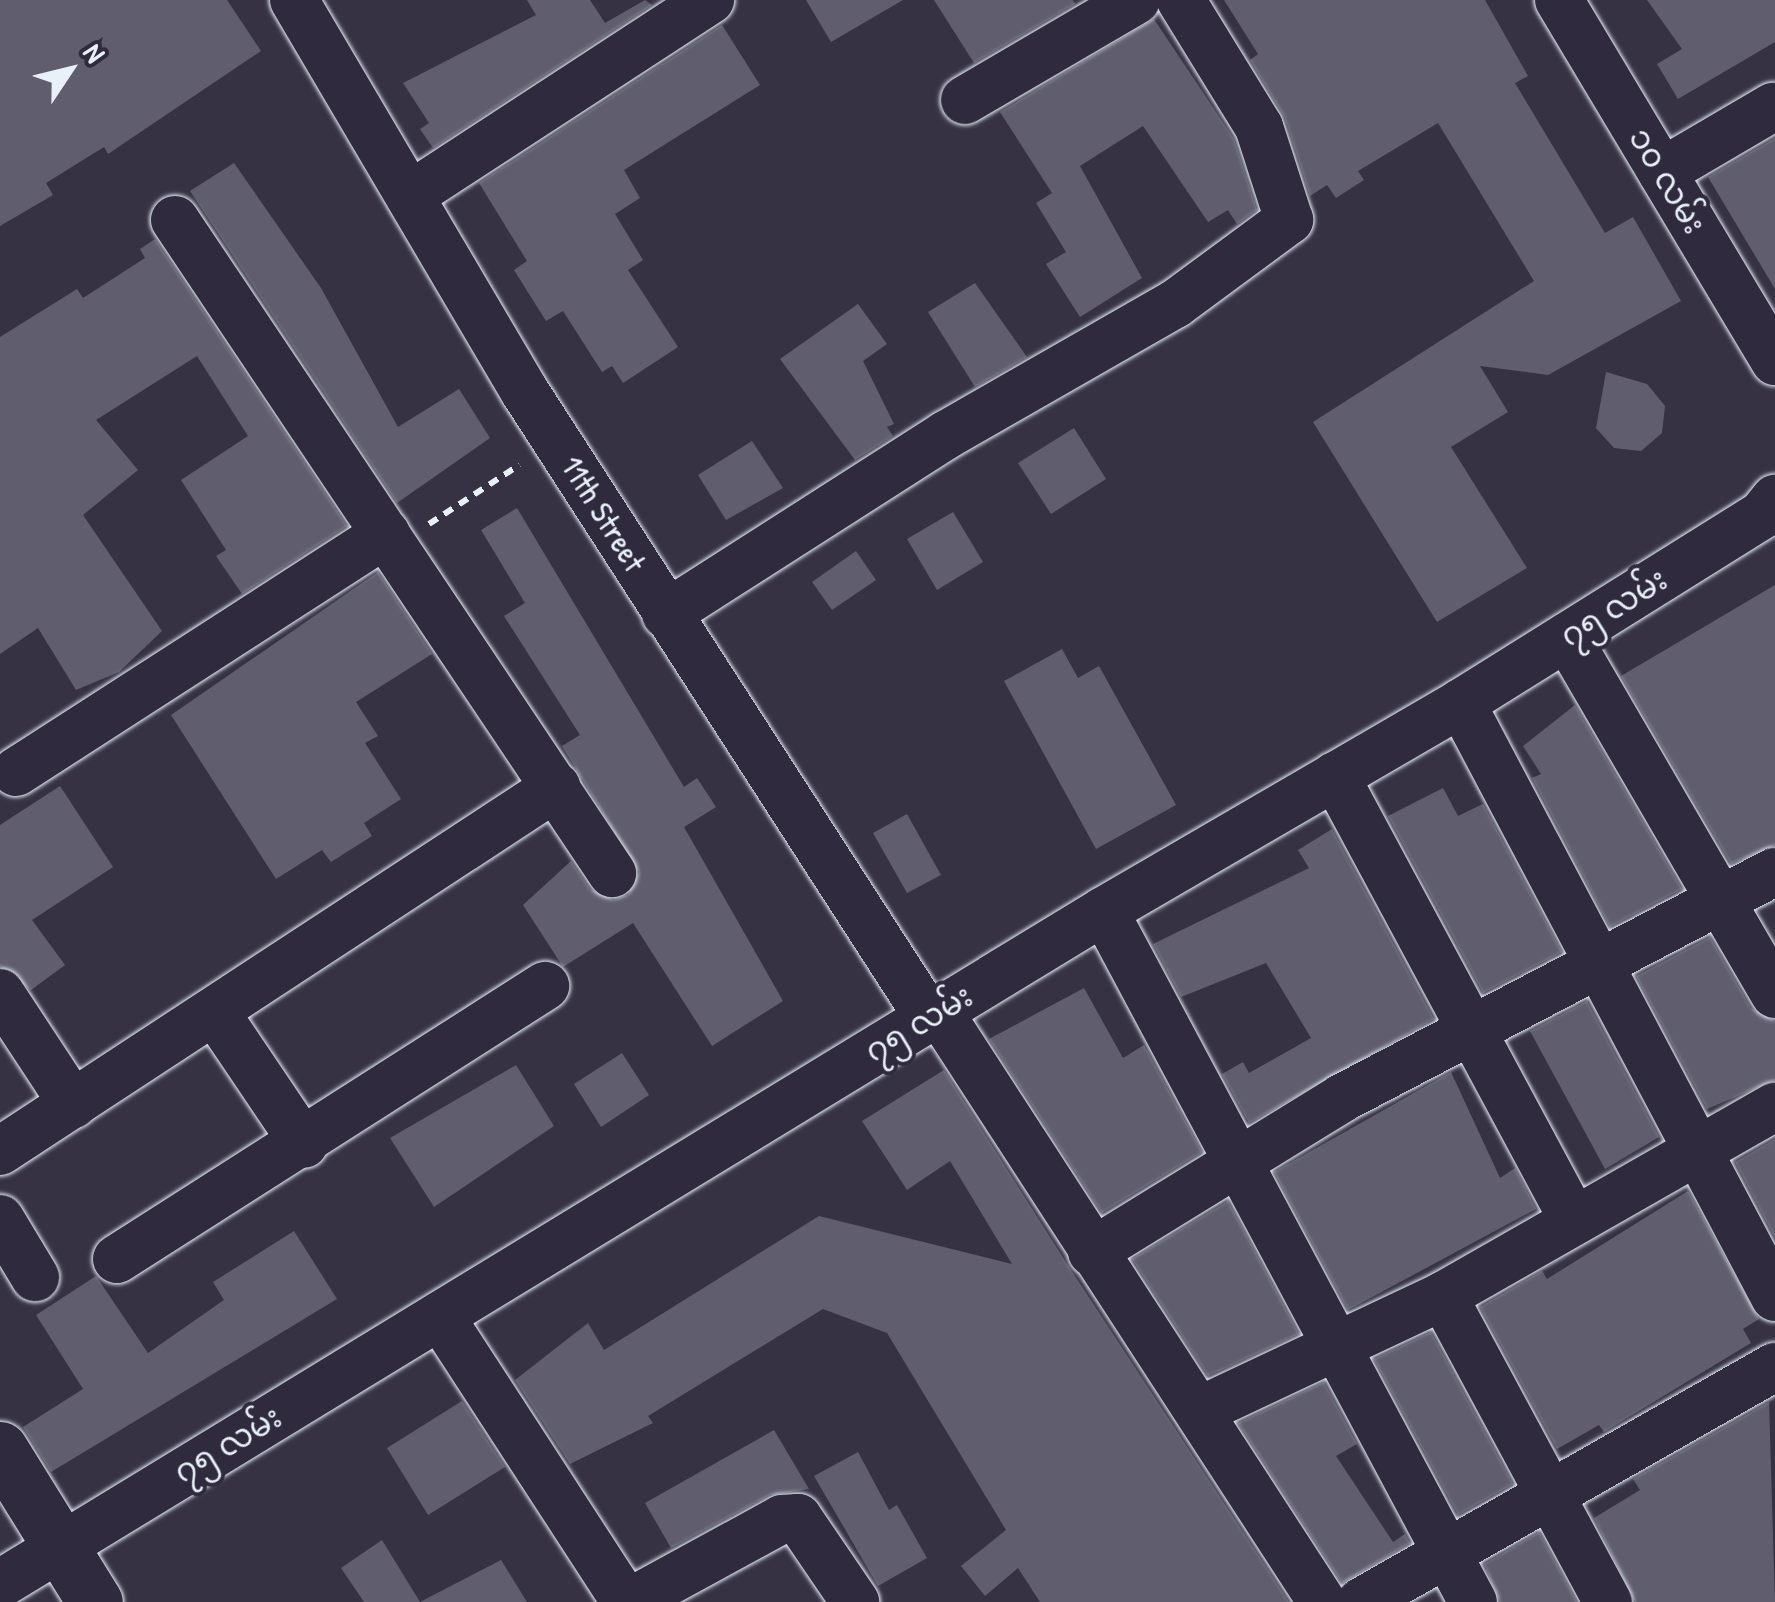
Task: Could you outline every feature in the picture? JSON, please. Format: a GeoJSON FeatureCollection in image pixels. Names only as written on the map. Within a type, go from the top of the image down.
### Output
{"type":"FeatureCollection","features":[{"type":"Feature","properties":{"kind":"main road"},"geometry":{"type":"LineString","coordinates":[[0,1449],[94,1602]]}},
{"type":"Feature","properties":{"kind":"street","name":"11th Street"},"geometry":{"type":"LineString","coordinates":[[294,0],[556,440],[666,614],[1322,1602]]}},
{"type":"Feature","properties":{"kind":"street"},"geometry":{"type":"LineString","coordinates":[[412,194],[710,0]]}},
{"type":"Feature","properties":{"kind":"street"},"geometry":{"type":"LineString","coordinates":[[964,100],[1136,0]]}},
{"type":"Feature","properties":{"kind":"street"},"geometry":{"type":"LineString","coordinates":[[666,614],[946,436],[1175,304],[1289,220],[1259,127],[1181,0]]}},
{"type":"Feature","properties":{"kind":"street","name":"၁၀ လမ်း"},"geometry":{"type":"LineString","coordinates":[[1560,0],[1775,361]]}},
{"type":"Feature","properties":{"kind":"street"},"geometry":{"type":"LineString","coordinates":[[1662,172],[1773,107]]}},
{"type":"Feature","properties":{"kind":"street"},"geometry":{"type":"LineString","coordinates":[[175,220],[612,873]]}},
{"type":"Feature","properties":{"kind":"street","name":"၇၅ လမ်း"},"geometry":{"type":"LineString","coordinates":[[0,1584],[934,1014],[1461,703],[1762,515],[1775,499]]}},
{"type":"Feature","properties":{"kind":"street"},"geometry":{"type":"LineString","coordinates":[[16,772],[390,540]]}},
{"type":"Feature","properties":{"kind":"street"},"geometry":{"type":"LineString","coordinates":[[1568,637],[1724,898],[1775,994]]}},
{"type":"Feature","properties":{"kind":"street"},"geometry":{"type":"LineString","coordinates":[[1461,703],[1775,1297]]}},
{"type":"Feature","properties":{"kind":"street"},"geometry":{"type":"LineString","coordinates":[[1335,776],[1475,1030],[1573,1219]]}},
{"type":"Feature","properties":{"kind":"street"},"geometry":{"type":"LineString","coordinates":[[0,1152],[556,786]]}},
{"type":"Feature","properties":{"kind":"street"},"geometry":{"type":"LineString","coordinates":[[1092,1252],[1236,1160],[1775,872]]}},
{"type":"Feature","properties":{"kind":"street"},"geometry":{"type":"LineString","coordinates":[[1104,912],[1473,1602]]}},
{"type":"Feature","properties":{"kind":"street"},"geometry":{"type":"LineString","coordinates":[[117,1258],[304,1144],[544,986]]}},
{"type":"Feature","properties":{"kind":"street"},"geometry":{"type":"LineString","coordinates":[[0,993],[72,1104]]}},
{"type":"Feature","properties":{"kind":"street"},"geometry":{"type":"LineString","coordinates":[[215,1012],[304,1144]]}},
{"type":"Feature","properties":{"kind":"street"},"geometry":{"type":"LineString","coordinates":[[1198,1410],[1334,1343],[1442,1296],[1693,1148],[1775,1107]]}},
{"type":"Feature","properties":{"kind":"street"},"geometry":{"type":"LineString","coordinates":[[0,1219],[35,1277]]}},
{"type":"Feature","properties":{"kind":"street"},"geometry":{"type":"LineString","coordinates":[[1442,1296],[1551,1490],[1608,1602]]}},
{"type":"Feature","properties":{"kind":"street"},"geometry":{"type":"LineString","coordinates":[[440,1316],[628,1602],[782,1518],[798,1518],[855,1602]]}},
{"type":"Feature","properties":{"kind":"street"},"geometry":{"type":"LineString","coordinates":[[1361,1602],[1444,1548],[1775,1367]]}},
{"type":"Feature","properties":{"kind":"path"},"geometry":{"type":"LineString","coordinates":[[390,540],[556,440]]}},
{"type":"Feature","properties":{"kind":"building"},"geometry":{"type":"Polygon","coordinates":[[[0,0],[227,0],[261,51],[108,154],[104,147],[46,183],[53,195],[0,226],[0,0]]]}},
{"type":"Feature","properties":{"kind":"building"},"geometry":{"type":"Polygon","coordinates":[[[527,0],[590,0],[605,23],[645,0],[652,5],[433,148],[420,129],[429,123],[403,83],[536,15],[527,0]]]}},
{"type":"Feature","properties":{"kind":"building"},"geometry":{"type":"Polygon","coordinates":[[[806,0],[903,0],[831,42],[806,0]]]}},
{"type":"Feature","properties":{"kind":"building"},"geometry":{"type":"Polygon","coordinates":[[[934,0],[1073,0],[1075,4],[974,63],[934,0]]]}},
{"type":"Feature","properties":{"kind":"building"},"geometry":{"type":"Polygon","coordinates":[[[1224,0],[1485,0],[1528,76],[1515,83],[1605,233],[1633,217],[1681,301],[1548,375],[1480,366],[1508,412],[1451,447],[1527,568],[1437,622],[1313,422],[1534,281],[1438,123],[1358,171],[1364,180],[1336,198],[1327,185],[1310,196],[1285,118],[1250,60],[1258,54],[1224,0]]]}},
{"type":"Feature","properties":{"kind":"building"},"geometry":{"type":"Polygon","coordinates":[[[1647,0],[1775,0],[1775,42],[1678,99],[1657,64],[1682,49],[1647,0]]]}},
{"type":"Feature","properties":{"kind":"building"},"geometry":{"type":"Polygon","coordinates":[[[1154,19],[1234,139],[1257,210],[1237,224],[1228,210],[1208,222],[1143,126],[1080,166],[1142,278],[1080,317],[1046,264],[1066,252],[1036,203],[1052,193],[1000,112],[1154,19]]]}},
{"type":"Feature","properties":{"kind":"building"},"geometry":{"type":"Polygon","coordinates":[[[722,25],[760,85],[624,170],[640,198],[615,214],[643,260],[628,270],[678,347],[623,383],[612,366],[602,372],[563,311],[546,321],[514,270],[527,261],[479,183],[722,25]]]}},
{"type":"Feature","properties":{"kind":"building"},"geometry":{"type":"Polygon","coordinates":[[[1775,138],[1775,289],[1708,177],[1775,138]]]}},
{"type":"Feature","properties":{"kind":"building"},"geometry":{"type":"Polygon","coordinates":[[[234,163],[321,288],[398,427],[459,389],[490,438],[397,503],[190,191],[234,163]]]}},
{"type":"Feature","properties":{"kind":"building"},"geometry":{"type":"Polygon","coordinates":[[[155,239],[347,526],[242,594],[216,556],[226,550],[181,480],[248,436],[197,356],[96,420],[138,470],[83,515],[162,631],[119,672],[76,690],[38,628],[0,654],[0,337],[77,289],[83,298],[145,258],[140,249],[155,239]]]}},
{"type":"Feature","properties":{"kind":"building"},"geometry":{"type":"Polygon","coordinates":[[[975,283],[1027,357],[975,387],[928,312],[975,283]]]}},
{"type":"Feature","properties":{"kind":"building"},"geometry":{"type":"Polygon","coordinates":[[[858,304],[887,344],[863,361],[894,424],[887,427],[893,436],[855,460],[780,359],[858,304]]]}},
{"type":"Feature","properties":{"kind":"building"},"geometry":{"type":"Polygon","coordinates":[[[1606,372],[1647,384],[1665,406],[1662,433],[1641,451],[1614,448],[1596,428],[1606,372]]]}},
{"type":"Feature","properties":{"kind":"building"},"geometry":{"type":"Polygon","coordinates":[[[1074,428],[1106,479],[1051,514],[1018,463],[1074,428]]]}},
{"type":"Feature","properties":{"kind":"building"},"geometry":{"type":"Polygon","coordinates":[[[752,441],[783,488],[726,520],[698,475],[752,441]]]}},
{"type":"Feature","properties":{"kind":"building"},"geometry":{"type":"Polygon","coordinates":[[[517,508],[684,787],[697,778],[716,807],[684,827],[783,1001],[712,1046],[633,923],[563,967],[523,905],[571,861],[590,889],[613,900],[628,895],[639,872],[562,746],[580,735],[504,616],[525,603],[481,530],[517,508]]]}},
{"type":"Feature","properties":{"kind":"building"},"geometry":{"type":"Polygon","coordinates":[[[953,512],[983,562],[937,590],[907,539],[953,512]]]}},
{"type":"Feature","properties":{"kind":"building"},"geometry":{"type":"Polygon","coordinates":[[[856,551],[876,580],[832,610],[812,582],[856,551]]]}},
{"type":"Feature","properties":{"kind":"building"},"geometry":{"type":"Polygon","coordinates":[[[378,572],[432,654],[356,702],[378,736],[365,743],[401,799],[364,823],[372,836],[331,862],[322,850],[276,879],[171,715],[378,572]]]}},
{"type":"Feature","properties":{"kind":"building"},"geometry":{"type":"Polygon","coordinates":[[[1775,585],[1775,845],[1731,864],[1621,676],[1775,585]]]}},
{"type":"Feature","properties":{"kind":"building"},"geometry":{"type":"Polygon","coordinates":[[[1062,649],[1078,678],[1099,666],[1176,805],[1096,849],[1004,681],[1062,649]]]}},
{"type":"Feature","properties":{"kind":"building"},"geometry":{"type":"Polygon","coordinates":[[[1575,705],[1682,889],[1610,927],[1532,778],[1541,774],[1523,746],[1575,705]]]}},
{"type":"Feature","properties":{"kind":"building"},"geometry":{"type":"Polygon","coordinates":[[[60,786],[113,867],[32,920],[65,965],[31,990],[0,966],[0,825],[60,786]]]}},
{"type":"Feature","properties":{"kind":"building"},"geometry":{"type":"Polygon","coordinates":[[[1443,788],[1458,816],[1483,804],[1562,952],[1483,993],[1388,816],[1443,788]]]}},
{"type":"Feature","properties":{"kind":"building"},"geometry":{"type":"Polygon","coordinates":[[[907,814],[941,875],[907,893],[873,833],[907,814]]]}},
{"type":"Feature","properties":{"kind":"building"},"geometry":{"type":"Polygon","coordinates":[[[1332,829],[1434,1019],[1249,1123],[1222,1074],[1243,1062],[1249,1073],[1311,1038],[1266,963],[1181,997],[1153,944],[1309,868],[1298,850],[1332,829]]]}},
{"type":"Feature","properties":{"kind":"building"},"geometry":{"type":"Polygon","coordinates":[[[1710,937],[1751,1008],[1775,1021],[1775,1080],[1707,1109],[1636,976],[1710,937]]]}},
{"type":"Feature","properties":{"kind":"building"},"geometry":{"type":"Polygon","coordinates":[[[1084,988],[1123,1058],[1144,1045],[1202,1152],[1102,1213],[989,1039],[1084,988]]]}},
{"type":"Feature","properties":{"kind":"building"},"geometry":{"type":"Polygon","coordinates":[[[1587,1001],[1659,1137],[1605,1169],[1530,1031],[1587,1001]]]}},
{"type":"Feature","properties":{"kind":"building"},"geometry":{"type":"Polygon","coordinates":[[[622,1053],[649,1095],[601,1127],[574,1084],[622,1053]]]}},
{"type":"Feature","properties":{"kind":"building"},"geometry":{"type":"Polygon","coordinates":[[[516,1065],[554,1126],[434,1207],[390,1138],[516,1065]]]}},
{"type":"Feature","properties":{"kind":"building"},"geometry":{"type":"Polygon","coordinates":[[[944,1070],[1289,1602],[1040,1602],[1018,1568],[985,1596],[961,1566],[1006,1530],[887,1333],[823,1309],[648,1416],[653,1423],[570,1464],[515,1380],[588,1323],[604,1350],[819,1216],[1012,1264],[950,1161],[907,1190],[862,1121],[944,1070]]]}},
{"type":"Feature","properties":{"kind":"building"},"geometry":{"type":"Polygon","coordinates":[[[1451,1072],[1500,1178],[1515,1168],[1536,1209],[1348,1310],[1274,1172],[1451,1072]]]}},
{"type":"Feature","properties":{"kind":"building"},"geometry":{"type":"Polygon","coordinates":[[[1775,1139],[1775,1238],[1735,1162],[1775,1139]]]}},
{"type":"Feature","properties":{"kind":"building"},"geometry":{"type":"Polygon","coordinates":[[[1688,1191],[1759,1319],[1743,1329],[1751,1343],[1604,1432],[1599,1425],[1557,1449],[1480,1307],[1542,1271],[1547,1279],[1688,1191]]]}},
{"type":"Feature","properties":{"kind":"building"},"geometry":{"type":"Polygon","coordinates":[[[1228,1201],[1299,1334],[1208,1376],[1132,1259],[1228,1201]]]}},
{"type":"Feature","properties":{"kind":"building"},"geometry":{"type":"Polygon","coordinates":[[[294,1231],[337,1299],[51,1472],[23,1427],[83,1389],[36,1315],[96,1276],[148,1353],[224,1300],[213,1282],[294,1231]]]}},
{"type":"Feature","properties":{"kind":"building"},"geometry":{"type":"Polygon","coordinates":[[[1431,1332],[1513,1484],[1458,1515],[1374,1359],[1431,1332]]]}},
{"type":"Feature","properties":{"kind":"building"},"geometry":{"type":"Polygon","coordinates":[[[1324,1382],[1357,1444],[1336,1456],[1393,1542],[1405,1534],[1410,1543],[1342,1583],[1238,1423],[1324,1382]]]}},
{"type":"Feature","properties":{"kind":"building"},"geometry":{"type":"Polygon","coordinates":[[[462,1401],[505,1467],[428,1515],[387,1448],[462,1401]]]}},
{"type":"Feature","properties":{"kind":"building"},"geometry":{"type":"Polygon","coordinates":[[[1769,1402],[1775,1602],[1635,1602],[1594,1518],[1640,1490],[1633,1479],[1769,1402]]]}},
{"type":"Feature","properties":{"kind":"building"},"geometry":{"type":"Polygon","coordinates":[[[774,1430],[809,1489],[770,1495],[671,1548],[645,1503],[774,1430]]]}},
{"type":"Feature","properties":{"kind":"building"},"geometry":{"type":"Polygon","coordinates":[[[858,1452],[889,1510],[897,1505],[927,1558],[878,1586],[814,1476],[858,1452]]]}},
{"type":"Feature","properties":{"kind":"building"},"geometry":{"type":"Polygon","coordinates":[[[1539,1532],[1577,1602],[1500,1602],[1484,1564],[1539,1532]]]}},
{"type":"Feature","properties":{"kind":"building"},"geometry":{"type":"Polygon","coordinates":[[[382,1540],[420,1602],[364,1602],[341,1568],[382,1540]]]}},
{"type":"Feature","properties":{"kind":"building"},"geometry":{"type":"Polygon","coordinates":[[[501,1560],[527,1602],[420,1602],[501,1560]]]}}]}
